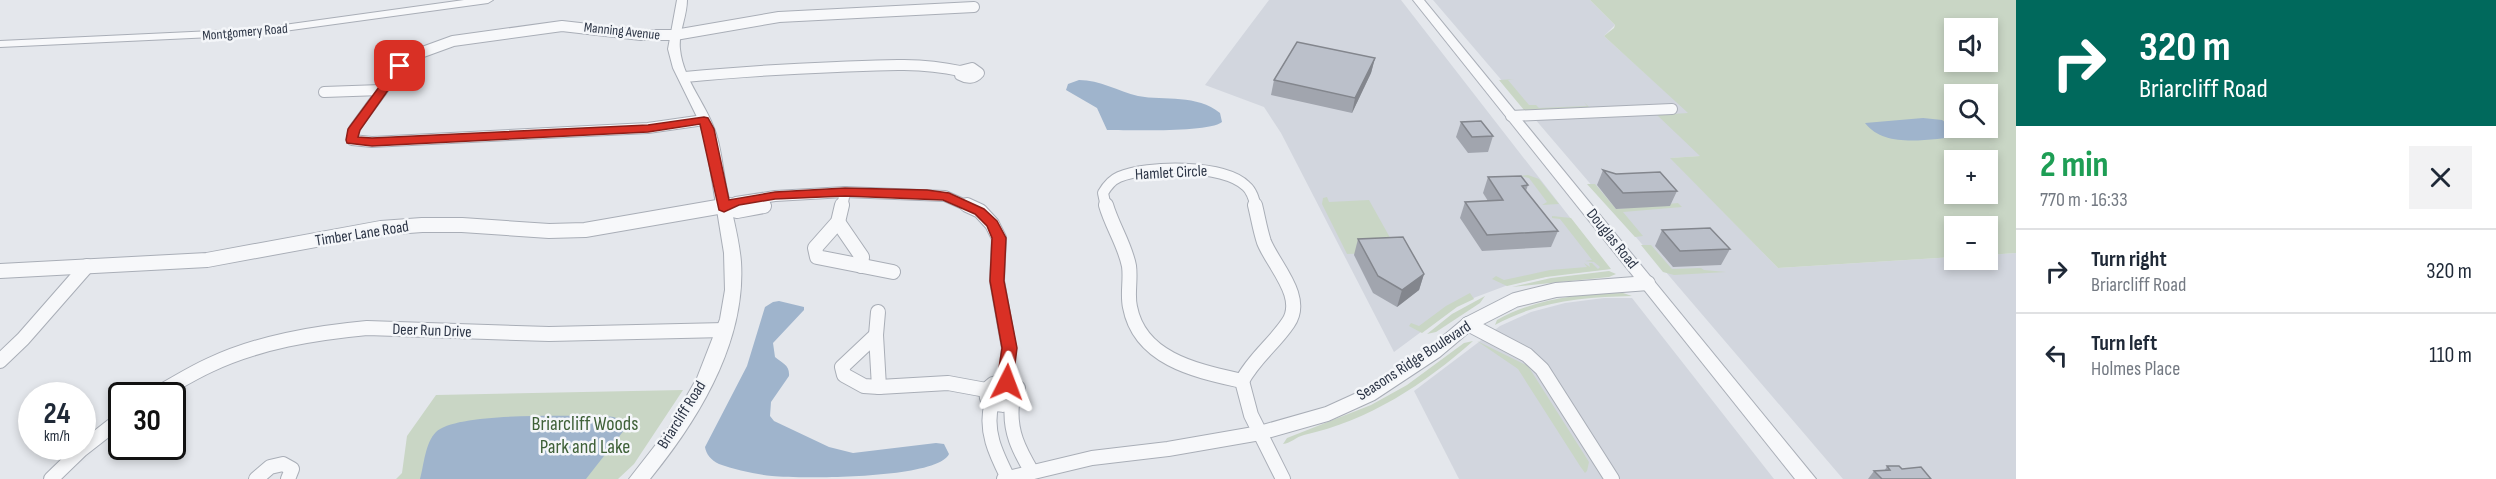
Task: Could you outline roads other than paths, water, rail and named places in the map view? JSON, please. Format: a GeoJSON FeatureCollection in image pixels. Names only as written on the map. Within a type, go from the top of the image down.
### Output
{"type":"FeatureCollection","features":[{"type":"Feature","properties":{"kind":"street","name":"Montgomery Road"},"geometry":{"type":"LineString","coordinates":[[0,44],[255,32],[477,0]]}},
{"type":"Feature","properties":{"kind":"street","name":"Briarcliff Road"},"geometry":{"type":"LineString","coordinates":[[643,478],[697,397],[713,363],[724,330],[732,291],[733,264],[708,129],[676,60],[675,35],[682,14],[682,0]]}},
{"type":"Feature","properties":{"kind":"street","name":"Douglas Road"},"geometry":{"type":"LineString","coordinates":[[1418,0],[1806,479]]}},
{"type":"Feature","properties":{"kind":"street","name":"Manning Avenue"},"geometry":{"type":"LineString","coordinates":[[704,120],[648,128],[372,142],[352,140],[354,129],[381,90],[406,61],[427,49],[453,41],[562,26],[641,35],[675,35],[779,17],[974,7]]}},
{"type":"Feature","properties":{"kind":"street"},"geometry":{"type":"LineString","coordinates":[[685,77],[753,71],[906,64],[933,65],[960,71]]}},
{"type":"Feature","properties":{"kind":"street"},"geometry":{"type":"LineString","coordinates":[[324,92],[381,90]]}},
{"type":"Feature","properties":{"kind":"street"},"geometry":{"type":"LineString","coordinates":[[1511,116],[1672,109]]}},
{"type":"Feature","properties":{"kind":"street","name":"Hamlet Circle"},"geometry":{"type":"LineString","coordinates":[[1217,171],[1232,176],[1246,185],[1253,195],[1264,243],[1290,289],[1293,312],[1285,329],[1251,364],[1242,381],[1193,370],[1164,358],[1145,341],[1131,309],[1128,264],[1105,206],[1103,193],[1109,184],[1120,176],[1149,172],[1217,171]]}},
{"type":"Feature","properties":{"kind":"street"},"geometry":{"type":"LineString","coordinates":[[845,192],[838,222],[815,248],[815,254],[817,257],[893,272]]}},
{"type":"Feature","properties":{"kind":"street","name":"Timber Lane Road"},"geometry":{"type":"LineString","coordinates":[[0,271],[207,260],[381,228],[462,225],[549,231],[585,230],[724,208],[737,211],[774,204],[788,196],[845,192],[945,196],[980,211],[993,224],[999,238],[997,281],[1010,348],[1005,381]]}},
{"type":"Feature","properties":{"kind":"street"},"geometry":{"type":"LineString","coordinates":[[838,222],[862,257],[861,266]]}},
{"type":"Feature","properties":{"kind":"street"},"geometry":{"type":"LineString","coordinates":[[0,361],[87,266]]}},
{"type":"Feature","properties":{"kind":"street","name":"Seasons Ridge Boulevard"},"geometry":{"type":"LineString","coordinates":[[1006,478],[1092,458],[1168,449],[1260,433],[1327,414],[1371,394],[1436,351],[1468,324],[1515,300],[1556,290],[1648,284]]}},
{"type":"Feature","properties":{"kind":"street"},"geometry":{"type":"LineString","coordinates":[[878,312],[876,335],[879,387]]}},
{"type":"Feature","properties":{"kind":"street"},"geometry":{"type":"LineString","coordinates":[[1468,324],[1527,355],[1542,369],[1612,479]]}},
{"type":"Feature","properties":{"kind":"street","name":"Deer Run Drive"},"geometry":{"type":"LineString","coordinates":[[179,382],[217,362],[286,339],[342,330],[367,328],[549,334],[724,330]]}},
{"type":"Feature","properties":{"kind":"street"},"geometry":{"type":"LineString","coordinates":[[876,335],[847,360],[842,368],[844,375],[864,386],[948,383],[989,397],[1002,406],[1012,404],[1018,399],[1019,392],[1015,386],[1005,381],[995,383],[989,397],[990,435],[1006,478]]}},
{"type":"Feature","properties":{"kind":"street"},"geometry":{"type":"LineString","coordinates":[[1242,381],[1247,404],[1260,433],[1275,455],[1283,479]]}},
{"type":"Feature","properties":{"kind":"street"},"geometry":{"type":"LineString","coordinates":[[1012,404],[1010,418],[1012,437],[1032,472]]}},
{"type":"Feature","properties":{"kind":"street"},"geometry":{"type":"LineString","coordinates":[[51,479],[81,450],[108,429]]}},
{"type":"Feature","properties":{"kind":"street"},"geometry":{"type":"LineString","coordinates":[[256,479],[270,467],[283,464],[291,469],[288,479]]}},
{"type":"Feature","properties":{"kind":"water"},"geometry":{"type":"Polygon","coordinates":[[[1079,80],[1102,84],[1138,96],[1201,103],[1220,113],[1222,122],[1201,128],[1107,130],[1097,108],[1066,90],[1068,84],[1079,80]]]}},
{"type":"Feature","properties":{"kind":"water"},"geometry":{"type":"Polygon","coordinates":[[[1923,118],[1942,120],[1944,121],[1944,138],[1948,138],[1897,140],[1885,137],[1865,123],[1923,118]]]}},
{"type":"Feature","properties":{"kind":"water"},"geometry":{"type":"Polygon","coordinates":[[[779,301],[804,307],[804,310],[773,343],[775,357],[785,365],[789,372],[789,376],[771,402],[770,416],[774,421],[829,447],[853,453],[936,443],[944,444],[949,454],[939,462],[921,468],[896,473],[838,477],[765,475],[745,472],[719,464],[711,459],[705,447],[747,366],[765,307],[779,301]]]}},
{"type":"Feature","properties":{"kind":"water"},"geometry":{"type":"Polygon","coordinates":[[[513,416],[599,416],[619,419],[625,429],[586,479],[420,479],[429,442],[436,432],[447,426],[465,421],[513,416]]]}},
{"type":"Feature","properties":{"kind":"park label","name":"Briarcliff Woods Park and Lake"},"geometry":{"type":"Point","coordinates":[585,436]}}]}
